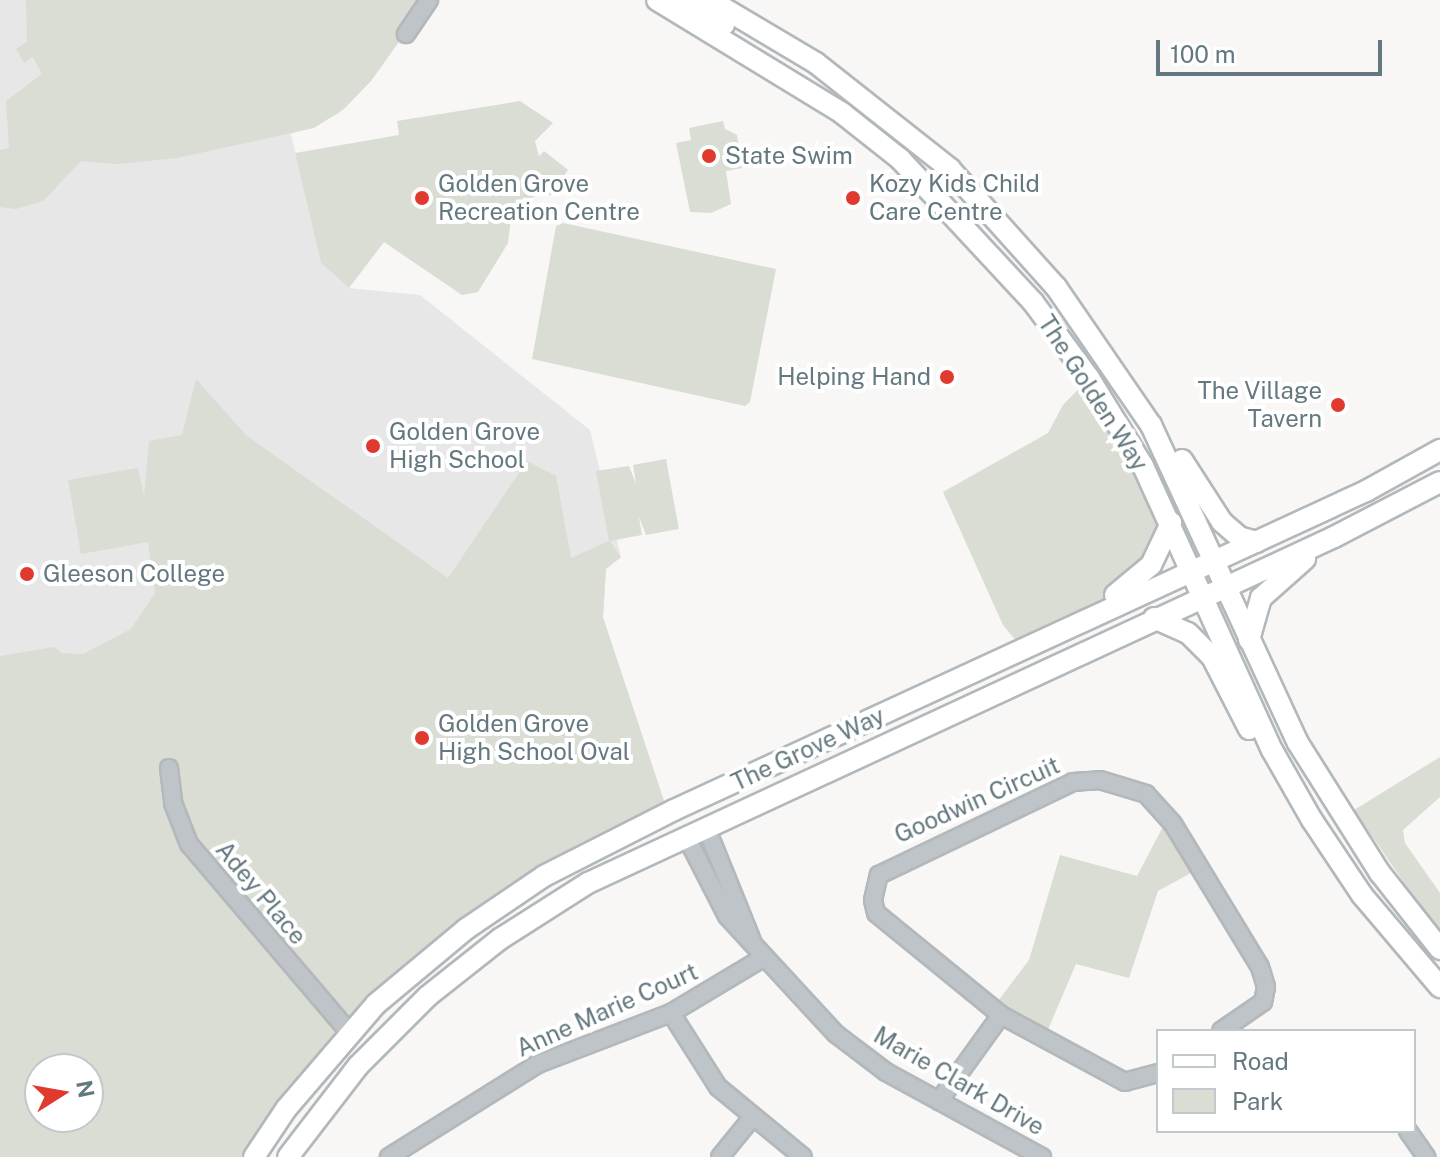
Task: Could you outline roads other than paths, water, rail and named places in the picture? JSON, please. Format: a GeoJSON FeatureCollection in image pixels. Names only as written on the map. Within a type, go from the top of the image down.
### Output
{"type":"FeatureCollection","features":[{"type":"Feature","properties":{"kind":"main road","name":"The Golden Way"},"geometry":{"type":"LineString","coordinates":[[657,0],[842,113],[934,192],[1033,302],[1089,378],[1171,523],[1272,750],[1362,895],[1440,987]]}},
{"type":"Feature","properties":{"kind":"main road"},"geometry":{"type":"LineString","coordinates":[[684,0],[747,40],[842,113]]}},
{"type":"Feature","properties":{"kind":"main road","name":"The Golden Way"},"geometry":{"type":"LineString","coordinates":[[710,0],[816,63],[950,169],[1056,287],[1129,390],[1164,451],[1298,743],[1346,824],[1440,949]]}},
{"type":"Feature","properties":{"kind":"main road"},"geometry":{"type":"LineString","coordinates":[[934,192],[950,169]]}},
{"type":"Feature","properties":{"kind":"main road"},"geometry":{"type":"LineString","coordinates":[[1129,390],[1170,438],[1214,512],[1235,534],[1256,542]]}},
{"type":"Feature","properties":{"kind":"main road","name":"The Grove Way"},"geometry":{"type":"LineString","coordinates":[[254,1157],[286,1109],[350,1033],[431,957],[508,900],[580,856],[1256,542],[1440,450]]}},
{"type":"Feature","properties":{"kind":"main road","name":"The Grove Way"},"geometry":{"type":"LineString","coordinates":[[288,1157],[371,1052],[455,973],[528,919],[588,883],[1334,537],[1440,482]]}},
{"type":"Feature","properties":{"kind":"main road"},"geometry":{"type":"LineString","coordinates":[[874,719],[927,681],[1129,587],[1158,556],[1171,523]]}},
{"type":"Feature","properties":{"kind":"main road"},"geometry":{"type":"LineString","coordinates":[[1249,640],[1255,611],[1268,589],[1334,537]]}},
{"type":"Feature","properties":{"kind":"main road"},"geometry":{"type":"LineString","coordinates":[[1154,618],[1180,628],[1206,649],[1251,733],[1272,750]]}},
{"type":"Feature","properties":{"kind":"main road"},"geometry":{"type":"LineString","coordinates":[[684,806],[706,827]]}},
{"type":"Feature","properties":{"kind":"main road"},"geometry":{"type":"LineString","coordinates":[[684,806],[686,836]]}},
{"type":"Feature","properties":{"kind":"main road"},"geometry":{"type":"LineString","coordinates":[[350,1033],[371,1052]]}},
{"type":"Feature","properties":{"kind":"street"},"geometry":{"type":"LineString","coordinates":[[406,34],[429,0]]}},
{"type":"Feature","properties":{"kind":"street","name":"Adey Place"},"geometry":{"type":"LineString","coordinates":[[169,768],[173,803],[189,844],[350,1033]]}},
{"type":"Feature","properties":{"kind":"street","name":"Goodwin Circuit"},"geometry":{"type":"LineString","coordinates":[[1156,1074],[1125,1082],[1001,1015],[876,913],[873,900],[879,875],[1073,782],[1100,780],[1146,794],[1159,803],[1260,967],[1266,987],[1263,1002],[1224,1029]]}},
{"type":"Feature","properties":{"kind":"street","name":"Marie Clark Drive"},"geometry":{"type":"LineString","coordinates":[[706,827],[730,875],[752,943]]}},
{"type":"Feature","properties":{"kind":"street","name":"Marie Clark Drive"},"geometry":{"type":"LineString","coordinates":[[686,836],[727,916],[763,958],[848,1044],[939,1101],[1042,1157]]}},
{"type":"Feature","properties":{"kind":"street","name":"Anne Marie Court"},"geometry":{"type":"LineString","coordinates":[[389,1157],[538,1064],[671,1013],[763,958]]}},
{"type":"Feature","properties":{"kind":"street"},"geometry":{"type":"LineString","coordinates":[[671,1013],[718,1087],[751,1119],[803,1157]]}},
{"type":"Feature","properties":{"kind":"street"},"geometry":{"type":"LineString","coordinates":[[939,1101],[1001,1015]]}},
{"type":"Feature","properties":{"kind":"street"},"geometry":{"type":"LineString","coordinates":[[720,1157],[751,1119]]}},
{"type":"Feature","properties":{"kind":"street"},"geometry":{"type":"LineString","coordinates":[[1409,1133],[1426,1157]]}},
{"type":"Feature","properties":{"kind":"place","name":"State Swim"},"geometry":{"type":"Point","coordinates":[709,156]}},
{"type":"Feature","properties":{"kind":"place","name":"Golden Grove Recreation Centre"},"geometry":{"type":"Point","coordinates":[422,198]}},
{"type":"Feature","properties":{"kind":"place","name":"Kozy Kids Child Care Centre"},"geometry":{"type":"Point","coordinates":[853,198]}},
{"type":"Feature","properties":{"kind":"place","name":"Helping Hand"},"geometry":{"type":"Point","coordinates":[947,377]}},
{"type":"Feature","properties":{"kind":"place","name":"The Village Tavern"},"geometry":{"type":"Point","coordinates":[1338,405]}},
{"type":"Feature","properties":{"kind":"place","name":"Golden Grove High School"},"geometry":{"type":"Point","coordinates":[373,446]}},
{"type":"Feature","properties":{"kind":"place","name":"Gleeson College"},"geometry":{"type":"Point","coordinates":[27,574]}},
{"type":"Feature","properties":{"kind":"place","name":"Golden Grove High School Oval"},"geometry":{"type":"Point","coordinates":[422,738]}}]}
